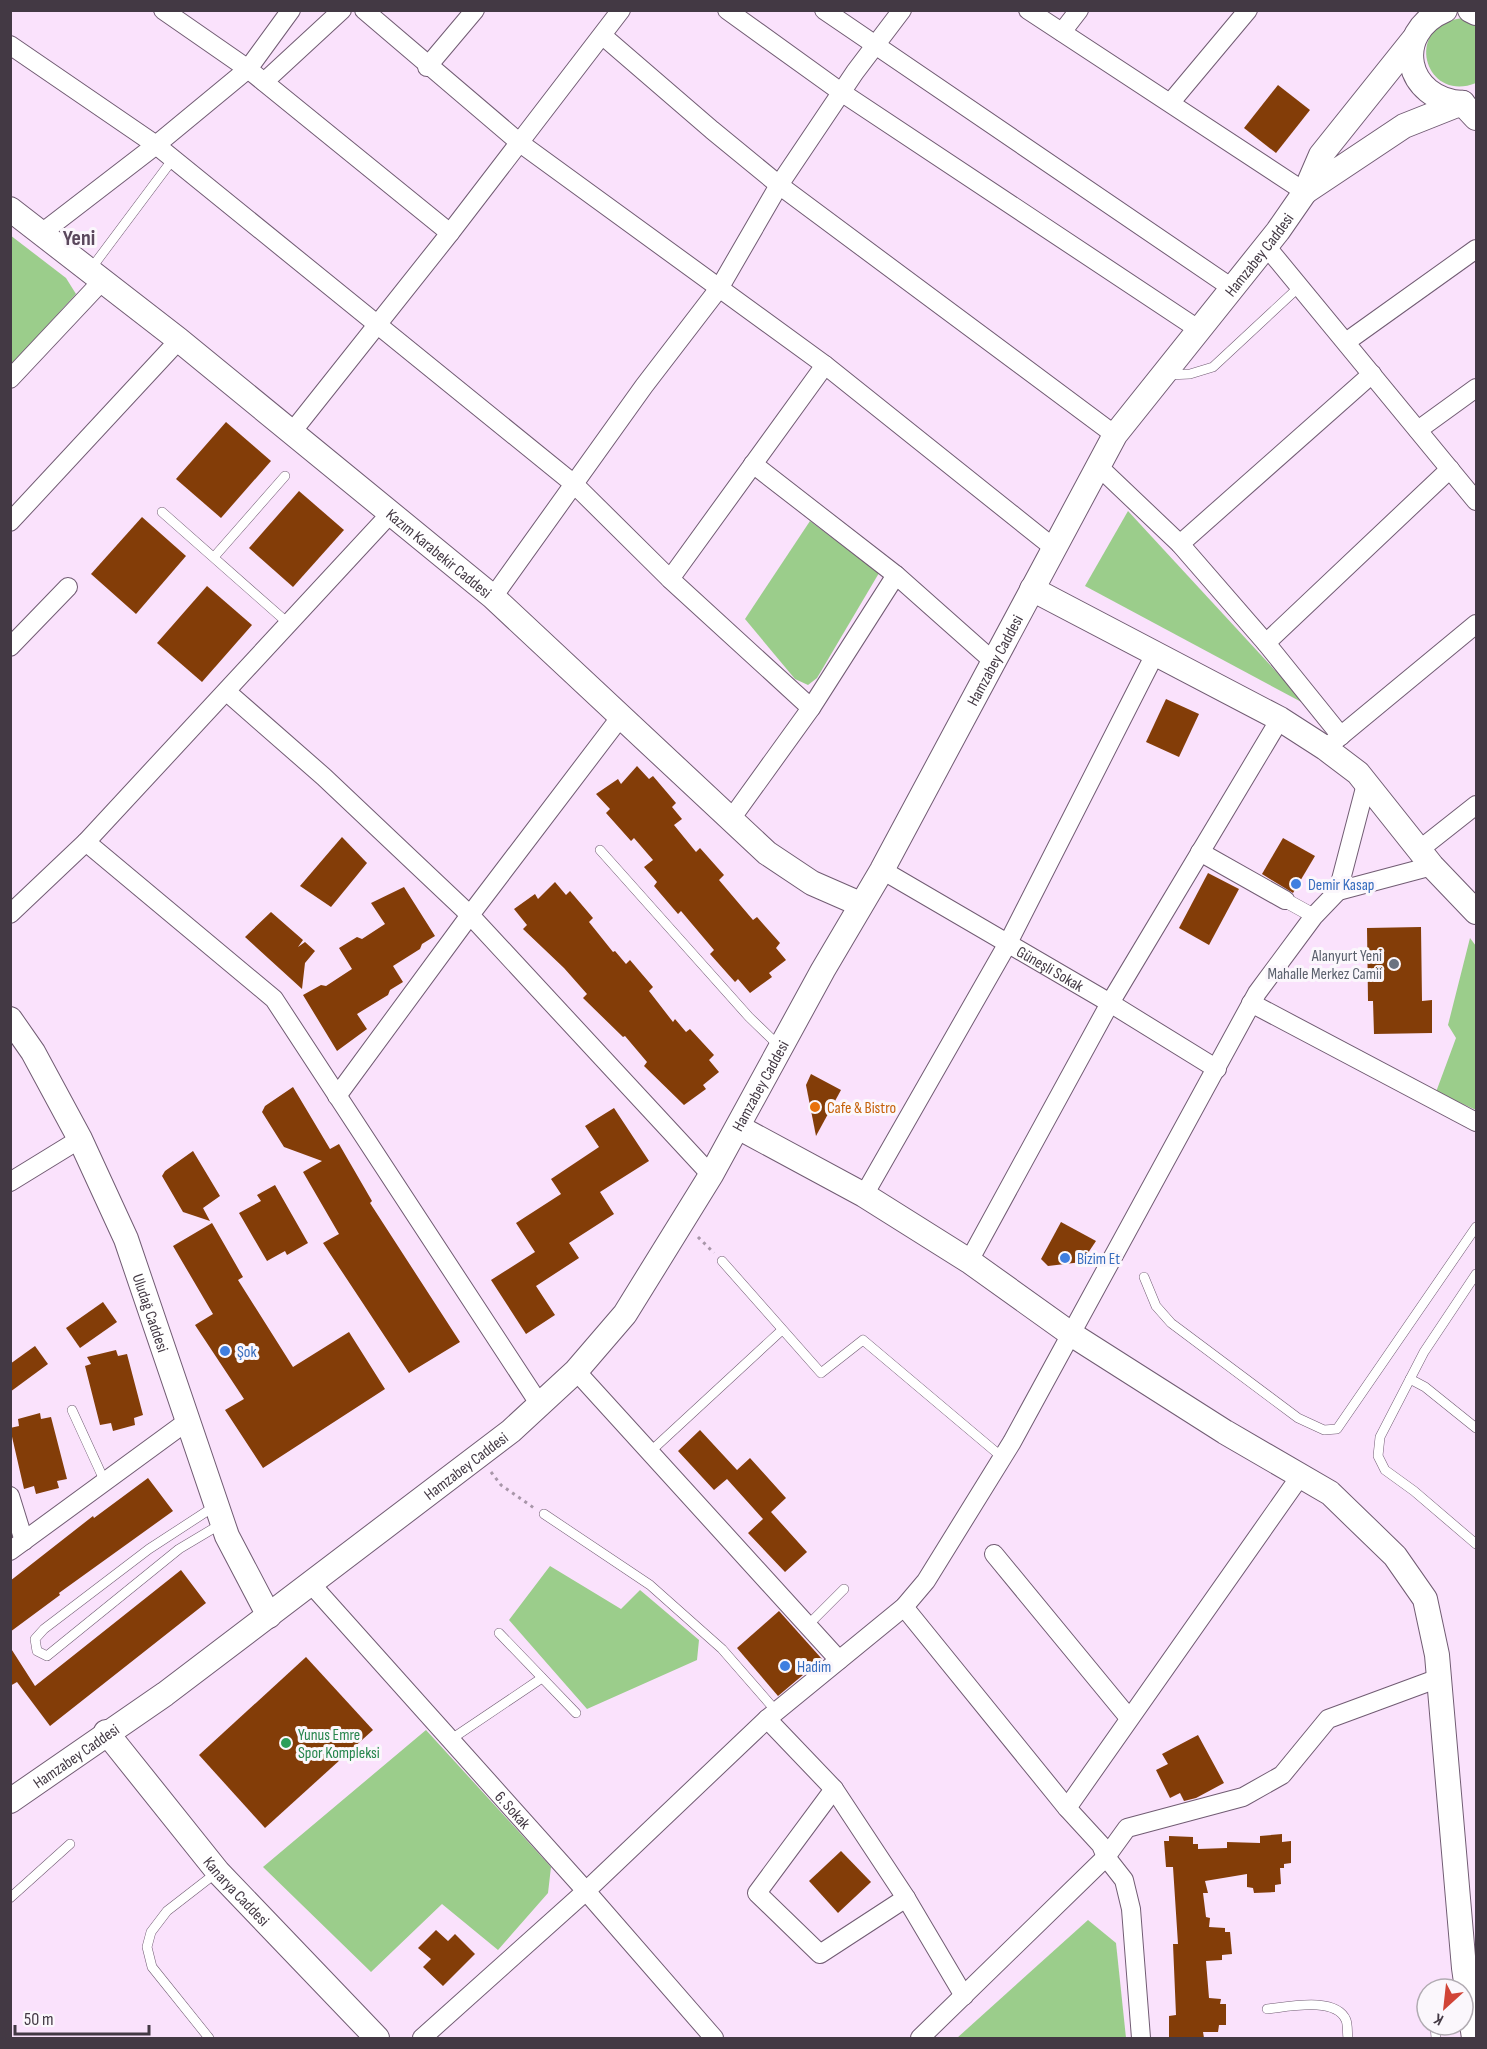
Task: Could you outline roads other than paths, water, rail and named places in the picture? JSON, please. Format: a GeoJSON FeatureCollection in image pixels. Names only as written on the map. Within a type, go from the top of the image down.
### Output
{"type":"FeatureCollection","features":[{"type":"Feature","properties":{"kind":"street"},"geometry":{"type":"LineString","coordinates":[[163,10],[248,69],[450,233]]}},
{"type":"Feature","properties":{"kind":"street"},"geometry":{"type":"LineString","coordinates":[[43,232],[156,145],[248,69],[291,10]]}},
{"type":"Feature","properties":{"kind":"street"},"geometry":{"type":"LineString","coordinates":[[264,82],[342,10]]}},
{"type":"Feature","properties":{"kind":"street"},"geometry":{"type":"LineString","coordinates":[[364,10],[427,67],[520,144],[825,365],[1054,548]]}},
{"type":"Feature","properties":{"kind":"street"},"geometry":{"type":"LineString","coordinates":[[427,67],[475,10]]}},
{"type":"Feature","properties":{"kind":"street"},"geometry":{"type":"LineString","coordinates":[[292,432],[520,144],[621,10]]}},
{"type":"Feature","properties":{"kind":"street"},"geometry":{"type":"LineString","coordinates":[[727,10],[842,92],[1198,329]]}},
{"type":"Feature","properties":{"kind":"street"},"geometry":{"type":"LineString","coordinates":[[824,10],[873,46],[1232,288]]}},
{"type":"Feature","properties":{"kind":"street"},"geometry":{"type":"LineString","coordinates":[[493,597],[720,287],[779,185],[873,46],[902,10]]}},
{"type":"Feature","properties":{"kind":"street"},"geometry":{"type":"LineString","coordinates":[[1028,10],[1305,192]]}},
{"type":"Feature","properties":{"kind":"street"},"geometry":{"type":"LineString","coordinates":[[1062,32],[1079,10]]}},
{"type":"Feature","properties":{"kind":"street"},"geometry":{"type":"LineString","coordinates":[[1171,102],[1248,10]]}},
{"type":"Feature","properties":{"kind":"street"},"geometry":{"type":"LineString","coordinates":[[1470,10],[1476,12]]}},
{"type":"Feature","properties":{"kind":"street"},"geometry":{"type":"LineString","coordinates":[[1305,192],[1321,155],[1413,40],[1421,26],[1438,12]]}},
{"type":"Feature","properties":{"kind":"street"},"geometry":{"type":"LineString","coordinates":[[603,36],[779,185],[1115,435]]}},
{"type":"Feature","properties":{"kind":"street"},"geometry":{"type":"LineString","coordinates":[[1413,40],[1410,56],[1413,71],[1421,85],[1432,96],[1472,107]]}},
{"type":"Feature","properties":{"kind":"street"},"geometry":{"type":"LineString","coordinates":[[10,45],[156,145],[574,484],[670,579],[811,708]]}},
{"type":"Feature","properties":{"kind":"street"},"geometry":{"type":"LineString","coordinates":[[1305,192],[1404,126],[1472,107]]}},
{"type":"Feature","properties":{"kind":"street","name":"Hamzabey Caddesi"},"geometry":{"type":"LineString","coordinates":[[10,1801],[106,1732],[165,1694],[478,1456],[540,1405],[576,1371],[626,1314],[711,1175],[860,904],[882,870],[1115,435],[1266,246],[1305,192]]}},
{"type":"Feature","properties":{"kind":"street","name":"Kazım Karabekir Caddesi"},"geometry":{"type":"LineString","coordinates":[[10,209],[43,232],[179,340],[493,597],[622,715],[767,853],[812,883],[860,904]]}},
{"type":"Feature","properties":{"kind":"street"},"geometry":{"type":"LineString","coordinates":[[1266,246],[1476,501]]}},
{"type":"Feature","properties":{"kind":"street"},"geometry":{"type":"LineString","coordinates":[[1346,342],[1476,249]]}},
{"type":"Feature","properties":{"kind":"street"},"geometry":{"type":"LineString","coordinates":[[10,379],[96,275]]}},
{"type":"Feature","properties":{"kind":"street"},"geometry":{"type":"LineString","coordinates":[[10,522],[179,340]]}},
{"type":"Feature","properties":{"kind":"street"},"geometry":{"type":"LineString","coordinates":[[670,579],[825,365]]}},
{"type":"Feature","properties":{"kind":"street"},"geometry":{"type":"LineString","coordinates":[[1180,544],[1372,374]]}},
{"type":"Feature","properties":{"kind":"street"},"geometry":{"type":"LineString","coordinates":[[1418,430],[1476,388]]}},
{"type":"Feature","properties":{"kind":"street"},"geometry":{"type":"LineString","coordinates":[[753,464],[896,575],[994,662]]}},
{"type":"Feature","properties":{"kind":"street"},"geometry":{"type":"LineString","coordinates":[[1098,466],[1180,544],[1266,643],[1333,742],[1425,858],[1476,912]]}},
{"type":"Feature","properties":{"kind":"street"},"geometry":{"type":"LineString","coordinates":[[1266,643],[1450,469]]}},
{"type":"Feature","properties":{"kind":"street"},"geometry":{"type":"LineString","coordinates":[[10,914],[86,842],[391,513]]}},
{"type":"Feature","properties":{"kind":"street"},"geometry":{"type":"LineString","coordinates":[[731,819],[811,708],[896,575]]}},
{"type":"Feature","properties":{"kind":"street"},"geometry":{"type":"LineString","coordinates":[[10,647],[68,587]]}},
{"type":"Feature","properties":{"kind":"street"},"geometry":{"type":"LineString","coordinates":[[1032,589],[1280,719],[1333,742]]}},
{"type":"Feature","properties":{"kind":"street"},"geometry":{"type":"LineString","coordinates":[[1333,742],[1476,624]]}},
{"type":"Feature","properties":{"kind":"street"},"geometry":{"type":"LineString","coordinates":[[864,1195],[1008,944],[1155,654]]}},
{"type":"Feature","properties":{"kind":"street"},"geometry":{"type":"LineString","coordinates":[[227,692],[324,777],[470,915],[711,1175]]}},
{"type":"Feature","properties":{"kind":"street"},"geometry":{"type":"LineString","coordinates":[[337,1096],[470,915],[622,715]]}},
{"type":"Feature","properties":{"kind":"street"},"geometry":{"type":"LineString","coordinates":[[969,1261],[1110,1003],[1280,719]]}},
{"type":"Feature","properties":{"kind":"street"},"geometry":{"type":"LineString","coordinates":[[1338,891],[1366,784]]}},
{"type":"Feature","properties":{"kind":"street"},"geometry":{"type":"LineString","coordinates":[[422,2038],[586,1891],[772,1715],[904,1607],[926,1581],[1003,1458],[1251,1003],[1314,916],[1338,891],[1425,858],[1476,805]]}},
{"type":"Feature","properties":{"kind":"street"},"geometry":{"type":"LineString","coordinates":[[86,842],[274,999],[540,1405]]}},
{"type":"Feature","properties":{"kind":"street"},"geometry":{"type":"LineString","coordinates":[[1200,852],[1314,916]]}},
{"type":"Feature","properties":{"kind":"street","name":"Güneşli Sokak"},"geometry":{"type":"LineString","coordinates":[[882,870],[1110,1003],[1217,1069]]}},
{"type":"Feature","properties":{"kind":"street"},"geometry":{"type":"LineString","coordinates":[[1251,1003],[1476,1122]]}},
{"type":"Feature","properties":{"kind":"street","name":"Uludağ Caddesi"},"geometry":{"type":"LineString","coordinates":[[10,1019],[33,1052],[80,1139],[126,1239],[220,1514],[269,1616]]}},
{"type":"Feature","properties":{"kind":"street"},"geometry":{"type":"LineString","coordinates":[[738,1126],[864,1195],[969,1261],[1071,1334],[1225,1432],[1330,1493],[1395,1556],[1425,1599],[1439,1678],[1464,1968],[1474,2038]]}},
{"type":"Feature","properties":{"kind":"street"},"geometry":{"type":"LineString","coordinates":[[10,1182],[80,1139]]}},
{"type":"Feature","properties":{"kind":"street"},"geometry":{"type":"LineString","coordinates":[[576,1371],[839,1660]]}},
{"type":"Feature","properties":{"kind":"street"},"geometry":{"type":"LineString","coordinates":[[10,1496],[17,1546],[189,1420]]}},
{"type":"Feature","properties":{"kind":"street"},"geometry":{"type":"LineString","coordinates":[[1067,1808],[1128,1718],[1301,1475]]}},
{"type":"Feature","properties":{"kind":"street"},"geometry":{"type":"LineString","coordinates":[[994,1554],[1128,1718]]}},
{"type":"Feature","properties":{"kind":"street","name":"6. Sokak"},"geometry":{"type":"LineString","coordinates":[[311,1584],[586,1891],[714,2038]]}},
{"type":"Feature","properties":{"kind":"street"},"geometry":{"type":"LineString","coordinates":[[904,1607],[1067,1808],[1101,1845],[1106,1857],[1124,1880],[1131,1909],[1141,2038]]}},
{"type":"Feature","properties":{"kind":"street"},"geometry":{"type":"LineString","coordinates":[[920,2038],[1106,1857],[1127,1828],[1243,1797],[1282,1775],[1328,1719],[1439,1678]]}},
{"type":"Feature","properties":{"kind":"street"},"geometry":{"type":"LineString","coordinates":[[772,1715],[834,1789],[906,1898],[964,1996]]}},
{"type":"Feature","properties":{"kind":"street","name":"Kanarya Caddesi"},"geometry":{"type":"LineString","coordinates":[[106,1732],[218,1872],[377,2038]]}},
{"type":"Feature","properties":{"kind":"street"},"geometry":{"type":"LineString","coordinates":[[834,1789],[757,1893],[820,1954],[906,1898]]}},
{"type":"Feature","properties":{"kind":"lane"},"geometry":{"type":"LineString","coordinates":[[96,275],[173,159]]}},
{"type":"Feature","properties":{"kind":"lane"},"geometry":{"type":"LineString","coordinates":[[1162,376],[1190,374],[1213,367],[1299,287]]}},
{"type":"Feature","properties":{"kind":"lane"},"geometry":{"type":"LineString","coordinates":[[214,557],[285,476]]}},
{"type":"Feature","properties":{"kind":"lane"},"geometry":{"type":"LineString","coordinates":[[162,512],[289,624]]}},
{"type":"Feature","properties":{"kind":"lane"},"geometry":{"type":"LineString","coordinates":[[600,849],[749,1017],[781,1047]]}},
{"type":"Feature","properties":{"kind":"lane"},"geometry":{"type":"LineString","coordinates":[[1144,1276],[1156,1306],[1171,1323],[1298,1418],[1324,1430],[1337,1429],[1476,1227]]}},
{"type":"Feature","properties":{"kind":"lane"},"geometry":{"type":"LineString","coordinates":[[722,1261],[821,1373],[863,1340],[1003,1458]]}},
{"type":"Feature","properties":{"kind":"lane"},"geometry":{"type":"LineString","coordinates":[[1476,1274],[1424,1352],[1380,1437],[1378,1450],[1385,1470],[1414,1491],[1476,1544]]}},
{"type":"Feature","properties":{"kind":"lane"},"geometry":{"type":"LineString","coordinates":[[651,1451],[782,1330]]}},
{"type":"Feature","properties":{"kind":"lane"},"geometry":{"type":"LineString","coordinates":[[1410,1379],[1425,1387],[1476,1428]]}},
{"type":"Feature","properties":{"kind":"lane"},"geometry":{"type":"LineString","coordinates":[[72,1410],[105,1482]]}},
{"type":"Feature","properties":{"kind":"lane"},"geometry":{"type":"LineString","coordinates":[[220,1514],[47,1656],[37,1651],[35,1639],[44,1629],[149,1549],[220,1514]]}},
{"type":"Feature","properties":{"kind":"lane"},"geometry":{"type":"LineString","coordinates":[[544,1515],[650,1585],[722,1649],[772,1715]]}},
{"type":"Feature","properties":{"kind":"lane"},"geometry":{"type":"LineString","coordinates":[[808,1625],[844,1589]]}},
{"type":"Feature","properties":{"kind":"lane"},"geometry":{"type":"LineString","coordinates":[[499,1633],[576,1713]]}},
{"type":"Feature","properties":{"kind":"lane"},"geometry":{"type":"LineString","coordinates":[[450,1740],[542,1678]]}},
{"type":"Feature","properties":{"kind":"lane"},"geometry":{"type":"LineString","coordinates":[[10,1898],[70,1844]]}},
{"type":"Feature","properties":{"kind":"lane"},"geometry":{"type":"LineString","coordinates":[[209,2038],[152,1967],[147,1947],[151,1932],[167,1911],[218,1872]]}},
{"type":"Feature","properties":{"kind":"lane"},"geometry":{"type":"LineString","coordinates":[[1267,2009],[1325,2004],[1338,2011],[1346,2020],[1348,2038]]}},
{"type":"Feature","properties":{"kind":"place","name":"Demir Kasap"},"geometry":{"type":"Point","coordinates":[1296,884]}},
{"type":"Feature","properties":{"kind":"place","name":"Alanyurt Yeni Mahalle Merkez Camii"},"geometry":{"type":"Point","coordinates":[1394,964]}},
{"type":"Feature","properties":{"kind":"place","name":"Cafe & Bistro"},"geometry":{"type":"Point","coordinates":[815,1107]}},
{"type":"Feature","properties":{"kind":"place","name":"Bizim Et"},"geometry":{"type":"Point","coordinates":[1065,1258]}},
{"type":"Feature","properties":{"kind":"place","name":"Şok"},"geometry":{"type":"Point","coordinates":[225,1351]}},
{"type":"Feature","properties":{"kind":"place","name":"Hadim"},"geometry":{"type":"Point","coordinates":[785,1666]}},
{"type":"Feature","properties":{"kind":"place","name":"Yunus Emre Spor Kompleksi"},"geometry":{"type":"Point","coordinates":[286,1743]}},
{"type":"Feature","properties":{"kind":"district","name":"Yeni"},"geometry":{"type":"Point","coordinates":[79,237]}}]}
